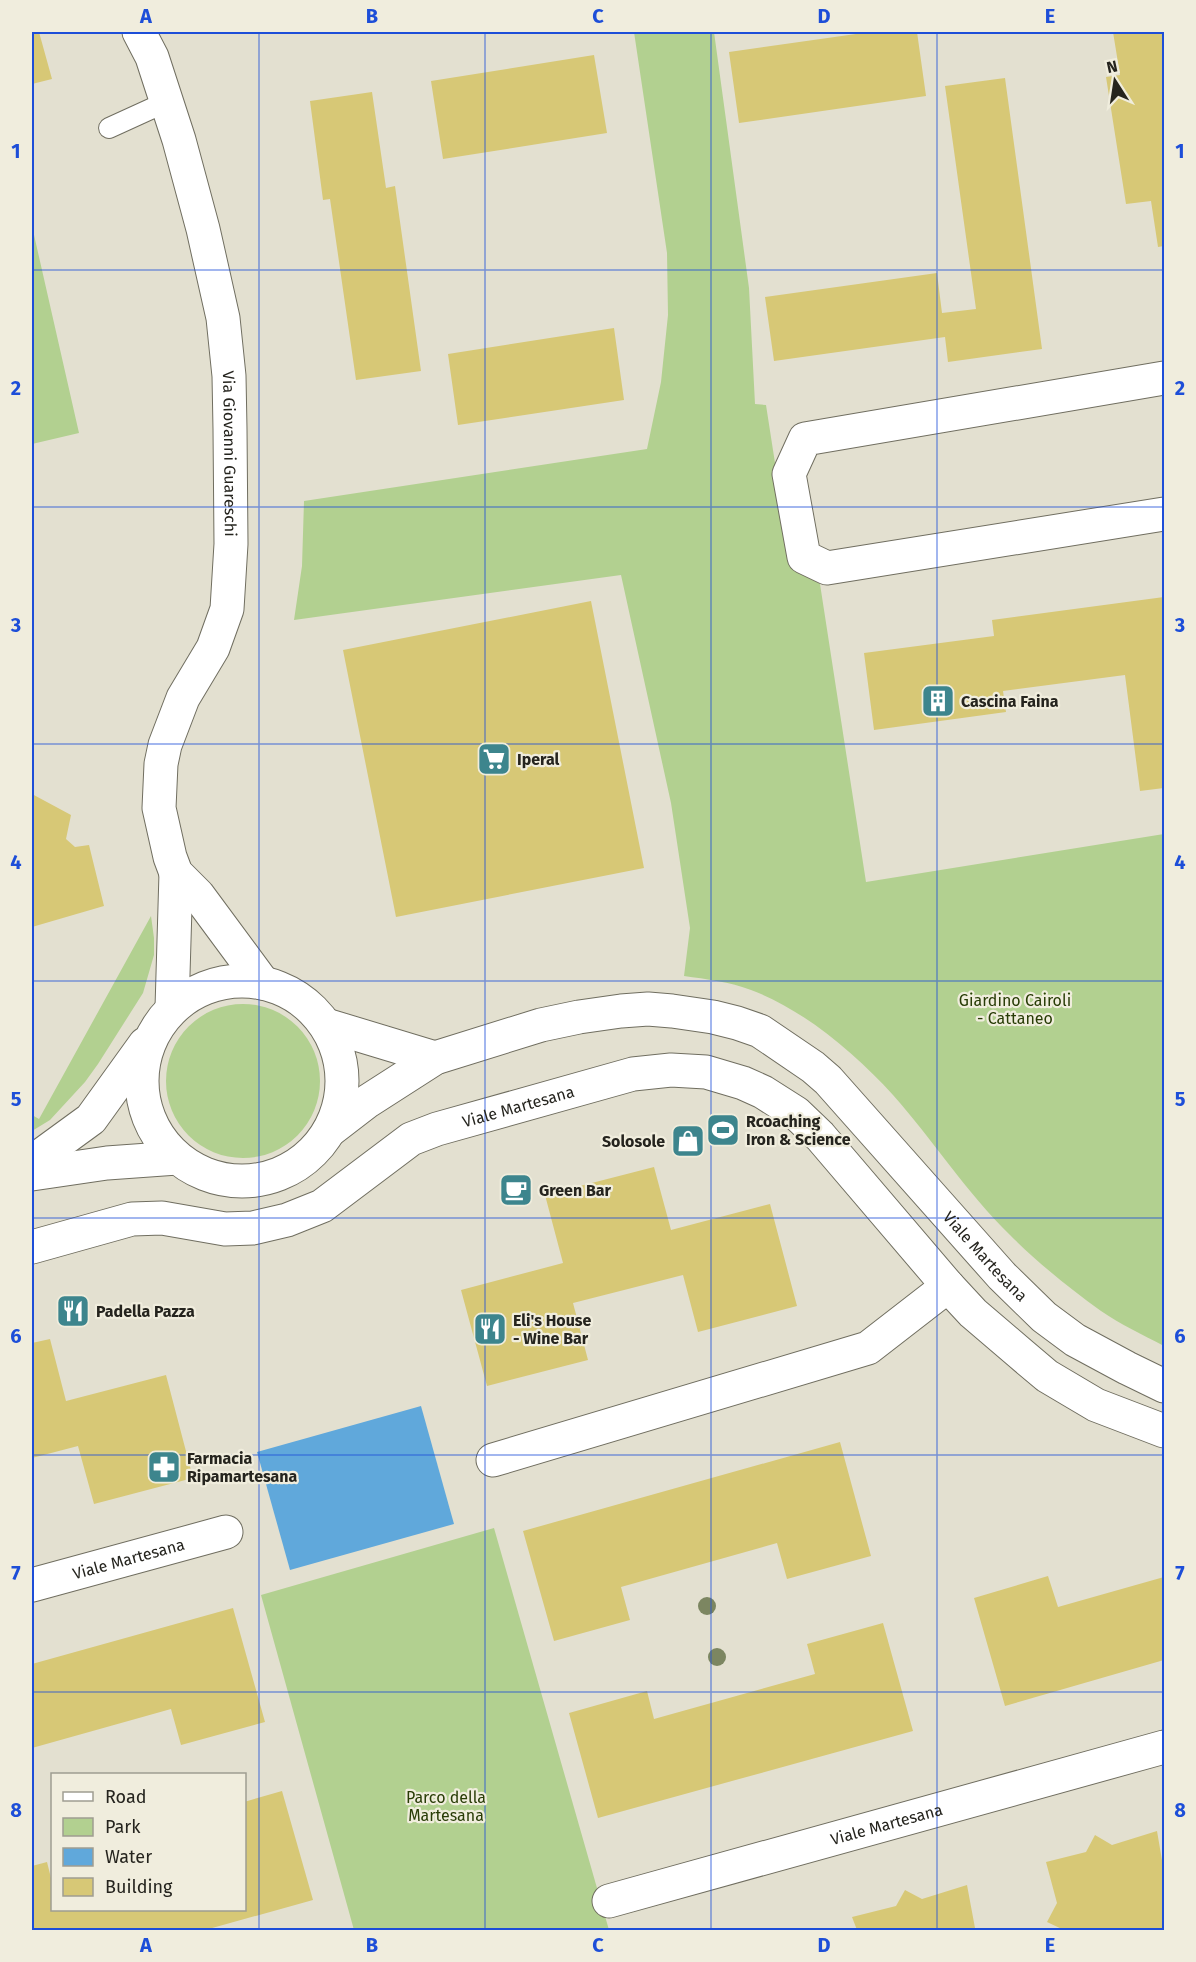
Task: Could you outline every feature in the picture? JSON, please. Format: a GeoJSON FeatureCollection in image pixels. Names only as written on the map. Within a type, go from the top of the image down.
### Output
{"type":"FeatureCollection","features":[{"type":"Feature","properties":{"kind":"street","name":"Via Giovanni Guareschi"},"geometry":{"type":"LineString","coordinates":[[139,32],[152,57],[179,140],[200,218],[223,318],[229,376],[231,429],[231,544],[227,609],[213,648],[183,698],[165,745],[161,764],[159,808],[176,873],[172,1008]]}},
{"type":"Feature","properties":{"kind":"street"},"geometry":{"type":"LineString","coordinates":[[1164,378],[805,440],[789,474],[804,557],[827,567],[1164,514]]}},
{"type":"Feature","properties":{"kind":"street","name":"Via Giovanni Guareschi"},"geometry":{"type":"LineString","coordinates":[[176,873],[198,894],[263,982]]}},
{"type":"Feature","properties":{"kind":"street","name":"Viale Martesana"},"geometry":{"type":"LineString","coordinates":[[32,1162],[91,1119],[172,1008],[197,991],[227,981],[263,982],[298,997],[326,1025],[338,1050],[342,1071],[341,1098],[329,1131]]}},
{"type":"Feature","properties":{"kind":"street","name":"Viale Martesana"},"geometry":{"type":"LineString","coordinates":[[151,1036],[141,1069],[141,1089],[147,1117],[164,1146],[177,1158],[218,1179],[265,1179],[287,1174],[306,1159],[329,1131],[369,1101],[435,1058],[541,1025],[579,1017],[648,1009],[693,1013],[760,1031],[828,1080],[1002,1276],[1044,1317],[1075,1340],[1164,1386]]}},
{"type":"Feature","properties":{"kind":"street","name":"Viale Martesana"},"geometry":{"type":"LineString","coordinates":[[326,1025],[435,1058]]}},
{"type":"Feature","properties":{"kind":"street","name":"Viale Martesana"},"geometry":{"type":"LineString","coordinates":[[32,1247],[132,1219],[162,1218],[225,1229],[253,1228],[287,1220],[322,1206],[404,1144],[436,1129],[633,1074],[671,1070],[706,1072],[743,1083],[763,1092],[796,1113],[820,1136],[948,1286],[974,1313],[1047,1376],[1096,1406],[1164,1431]]}},
{"type":"Feature","properties":{"kind":"street"},"geometry":{"type":"LineString","coordinates":[[32,1174],[107,1163],[177,1158]]}},
{"type":"Feature","properties":{"kind":"street"},"geometry":{"type":"LineString","coordinates":[[493,1460],[868,1348],[948,1286]]}},
{"type":"Feature","properties":{"kind":"street","name":"Viale Martesana"},"geometry":{"type":"LineString","coordinates":[[32,1585],[226,1532]]}},
{"type":"Feature","properties":{"kind":"street","name":"Viale Martesana"},"geometry":{"type":"LineString","coordinates":[[609,1900],[1164,1747]]}},
{"type":"Feature","properties":{"kind":"lane"},"geometry":{"type":"LineString","coordinates":[[109,128],[166,102]]}},
{"type":"Feature","properties":{"kind":"green space","name":"Giardino Cairoli - Cattaneo"},"geometry":{"type":"Polygon","coordinates":[[[634,32],[714,32],[749,288],[755,404],[766,405],[791,566],[820,584],[866,882],[1164,834],[1164,1346],[1101,1311],[1020,1245],[979,1201],[893,1095],[863,1064],[828,1034],[771,998],[726,983],[684,976],[690,928],[671,803],[621,575],[294,620],[302,566],[304,501],[647,449],[661,382],[668,315],[667,253],[634,32]]]}},
{"type":"Feature","properties":{"kind":"green space"},"geometry":{"type":"Polygon","coordinates":[[[32,226],[79,433],[32,444],[32,226]]]}},
{"type":"Feature","properties":{"kind":"green space"},"geometry":{"type":"Polygon","coordinates":[[[151,916],[154,955],[143,993],[85,1082],[50,1120],[32,1131],[32,1115],[39,1119],[151,916]]]}},
{"type":"Feature","properties":{"kind":"green space"},"geometry":{"type":"Polygon","coordinates":[[[243,1004],[272,1010],[286,1017],[297,1027],[307,1038],[314,1052],[320,1081],[314,1110],[307,1124],[297,1135],[286,1145],[272,1152],[243,1158],[214,1152],[200,1145],[189,1135],[179,1124],[172,1110],[166,1081],[172,1052],[179,1038],[189,1027],[200,1017],[214,1010],[243,1004]]]}},
{"type":"Feature","properties":{"kind":"green space","name":"Parco della Martesana"},"geometry":{"type":"Polygon","coordinates":[[[494,1528],[609,1930],[354,1930],[261,1595],[494,1528]]]}},
{"type":"Feature","properties":{"kind":"water"},"geometry":{"type":"Polygon","coordinates":[[[421,1406],[454,1524],[290,1570],[257,1452],[421,1406]]]}},
{"type":"Feature","properties":{"kind":"building"},"geometry":{"type":"Polygon","coordinates":[[[32,32],[39,32],[52,79],[32,84],[32,32]]]}},
{"type":"Feature","properties":{"kind":"building"},"geometry":{"type":"Polygon","coordinates":[[[870,32],[917,32],[926,96],[739,123],[729,52],[870,32]]]}},
{"type":"Feature","properties":{"kind":"building"},"geometry":{"type":"Polygon","coordinates":[[[1113,32],[1164,32],[1164,246],[1158,247],[1151,201],[1126,204],[1106,77],[1120,75],[1113,32]]]}},
{"type":"Feature","properties":{"kind":"building"},"geometry":{"type":"Polygon","coordinates":[[[594,55],[607,133],[443,159],[431,81],[594,55]]]}},
{"type":"Feature","properties":{"kind":"building"},"geometry":{"type":"Polygon","coordinates":[[[1005,78],[1042,349],[948,362],[945,337],[774,361],[765,297],[937,273],[942,313],[976,309],[945,86],[1005,78]]]}},
{"type":"Feature","properties":{"kind":"building"},"geometry":{"type":"Polygon","coordinates":[[[372,92],[386,188],[395,186],[421,371],[356,380],[330,199],[323,200],[310,101],[372,92]]]}},
{"type":"Feature","properties":{"kind":"building"},"geometry":{"type":"Polygon","coordinates":[[[614,328],[624,400],[458,425],[448,354],[614,328]]]}},
{"type":"Feature","properties":{"kind":"building","name":"Cascina Faina"},"geometry":{"type":"Polygon","coordinates":[[[1164,597],[1164,788],[1140,791],[1125,675],[1003,691],[1006,712],[874,730],[864,653],[994,636],[992,620],[1164,597]]]}},
{"type":"Feature","properties":{"kind":"building","name":"Iperal"},"geometry":{"type":"Polygon","coordinates":[[[591,601],[644,868],[396,917],[343,650],[591,601]]]}},
{"type":"Feature","properties":{"kind":"building"},"geometry":{"type":"Polygon","coordinates":[[[32,794],[71,815],[66,839],[75,847],[89,845],[104,906],[32,927],[32,794]]]}},
{"type":"Feature","properties":{"kind":"building"},"geometry":{"type":"Polygon","coordinates":[[[654,1167],[671,1230],[770,1204],[797,1306],[698,1332],[683,1275],[573,1303],[588,1360],[487,1386],[461,1290],[563,1263],[545,1195],[654,1167]]]}},
{"type":"Feature","properties":{"kind":"building"},"geometry":{"type":"Polygon","coordinates":[[[50,1339],[66,1401],[166,1375],[193,1478],[94,1504],[78,1446],[32,1458],[32,1343],[50,1339]]]}},
{"type":"Feature","properties":{"kind":"building"},"geometry":{"type":"Polygon","coordinates":[[[840,1442],[871,1556],[787,1579],[777,1543],[621,1587],[630,1620],[554,1641],[523,1531],[840,1442]]]}},
{"type":"Feature","properties":{"kind":"building"},"geometry":{"type":"Polygon","coordinates":[[[1048,1576],[1058,1607],[1164,1577],[1164,1660],[1005,1706],[974,1598],[1048,1576]]]}},
{"type":"Feature","properties":{"kind":"building"},"geometry":{"type":"Polygon","coordinates":[[[233,1608],[265,1722],[181,1745],[171,1709],[32,1748],[32,1664],[233,1608]]]}},
{"type":"Feature","properties":{"kind":"building"},"geometry":{"type":"Polygon","coordinates":[[[883,1623],[913,1731],[598,1818],[569,1713],[647,1691],[654,1719],[815,1674],[807,1644],[883,1623]]]}},
{"type":"Feature","properties":{"kind":"building"},"geometry":{"type":"Polygon","coordinates":[[[282,1791],[313,1900],[205,1930],[32,1930],[32,1866],[47,1862],[51,1878],[51,1911],[246,1911],[246,1801],[282,1791]]]}},
{"type":"Feature","properties":{"kind":"building"},"geometry":{"type":"Polygon","coordinates":[[[1157,1831],[1164,1872],[1164,1930],[1064,1930],[1047,1922],[1057,1903],[1046,1862],[1086,1852],[1095,1835],[1112,1845],[1157,1831]]]}},
{"type":"Feature","properties":{"kind":"building"},"geometry":{"type":"Polygon","coordinates":[[[967,1885],[975,1928],[980,1930],[857,1930],[852,1917],[896,1906],[905,1890],[922,1899],[967,1885]]]}},
{"type":"Feature","properties":{"kind":"place","name":"Cascina Faina"},"geometry":{"type":"Point","coordinates":[938,701]}},
{"type":"Feature","properties":{"kind":"place","name":"Iperal"},"geometry":{"type":"Point","coordinates":[494,759]}},
{"type":"Feature","properties":{"kind":"place","name":"Rcoaching Iron & Science"},"geometry":{"type":"Point","coordinates":[723,1130]}},
{"type":"Feature","properties":{"kind":"place","name":"Solosole"},"geometry":{"type":"Point","coordinates":[688,1141]}},
{"type":"Feature","properties":{"kind":"place","name":"Green Bar"},"geometry":{"type":"Point","coordinates":[516,1190]}},
{"type":"Feature","properties":{"kind":"place","name":"Padella Pazza"},"geometry":{"type":"Point","coordinates":[73,1311]}},
{"type":"Feature","properties":{"kind":"place","name":"Eli's House - Wine Bar"},"geometry":{"type":"Point","coordinates":[490,1329]}},
{"type":"Feature","properties":{"kind":"place","name":"Farmacia Ripamartesana"},"geometry":{"type":"Point","coordinates":[164,1467]}}]}
